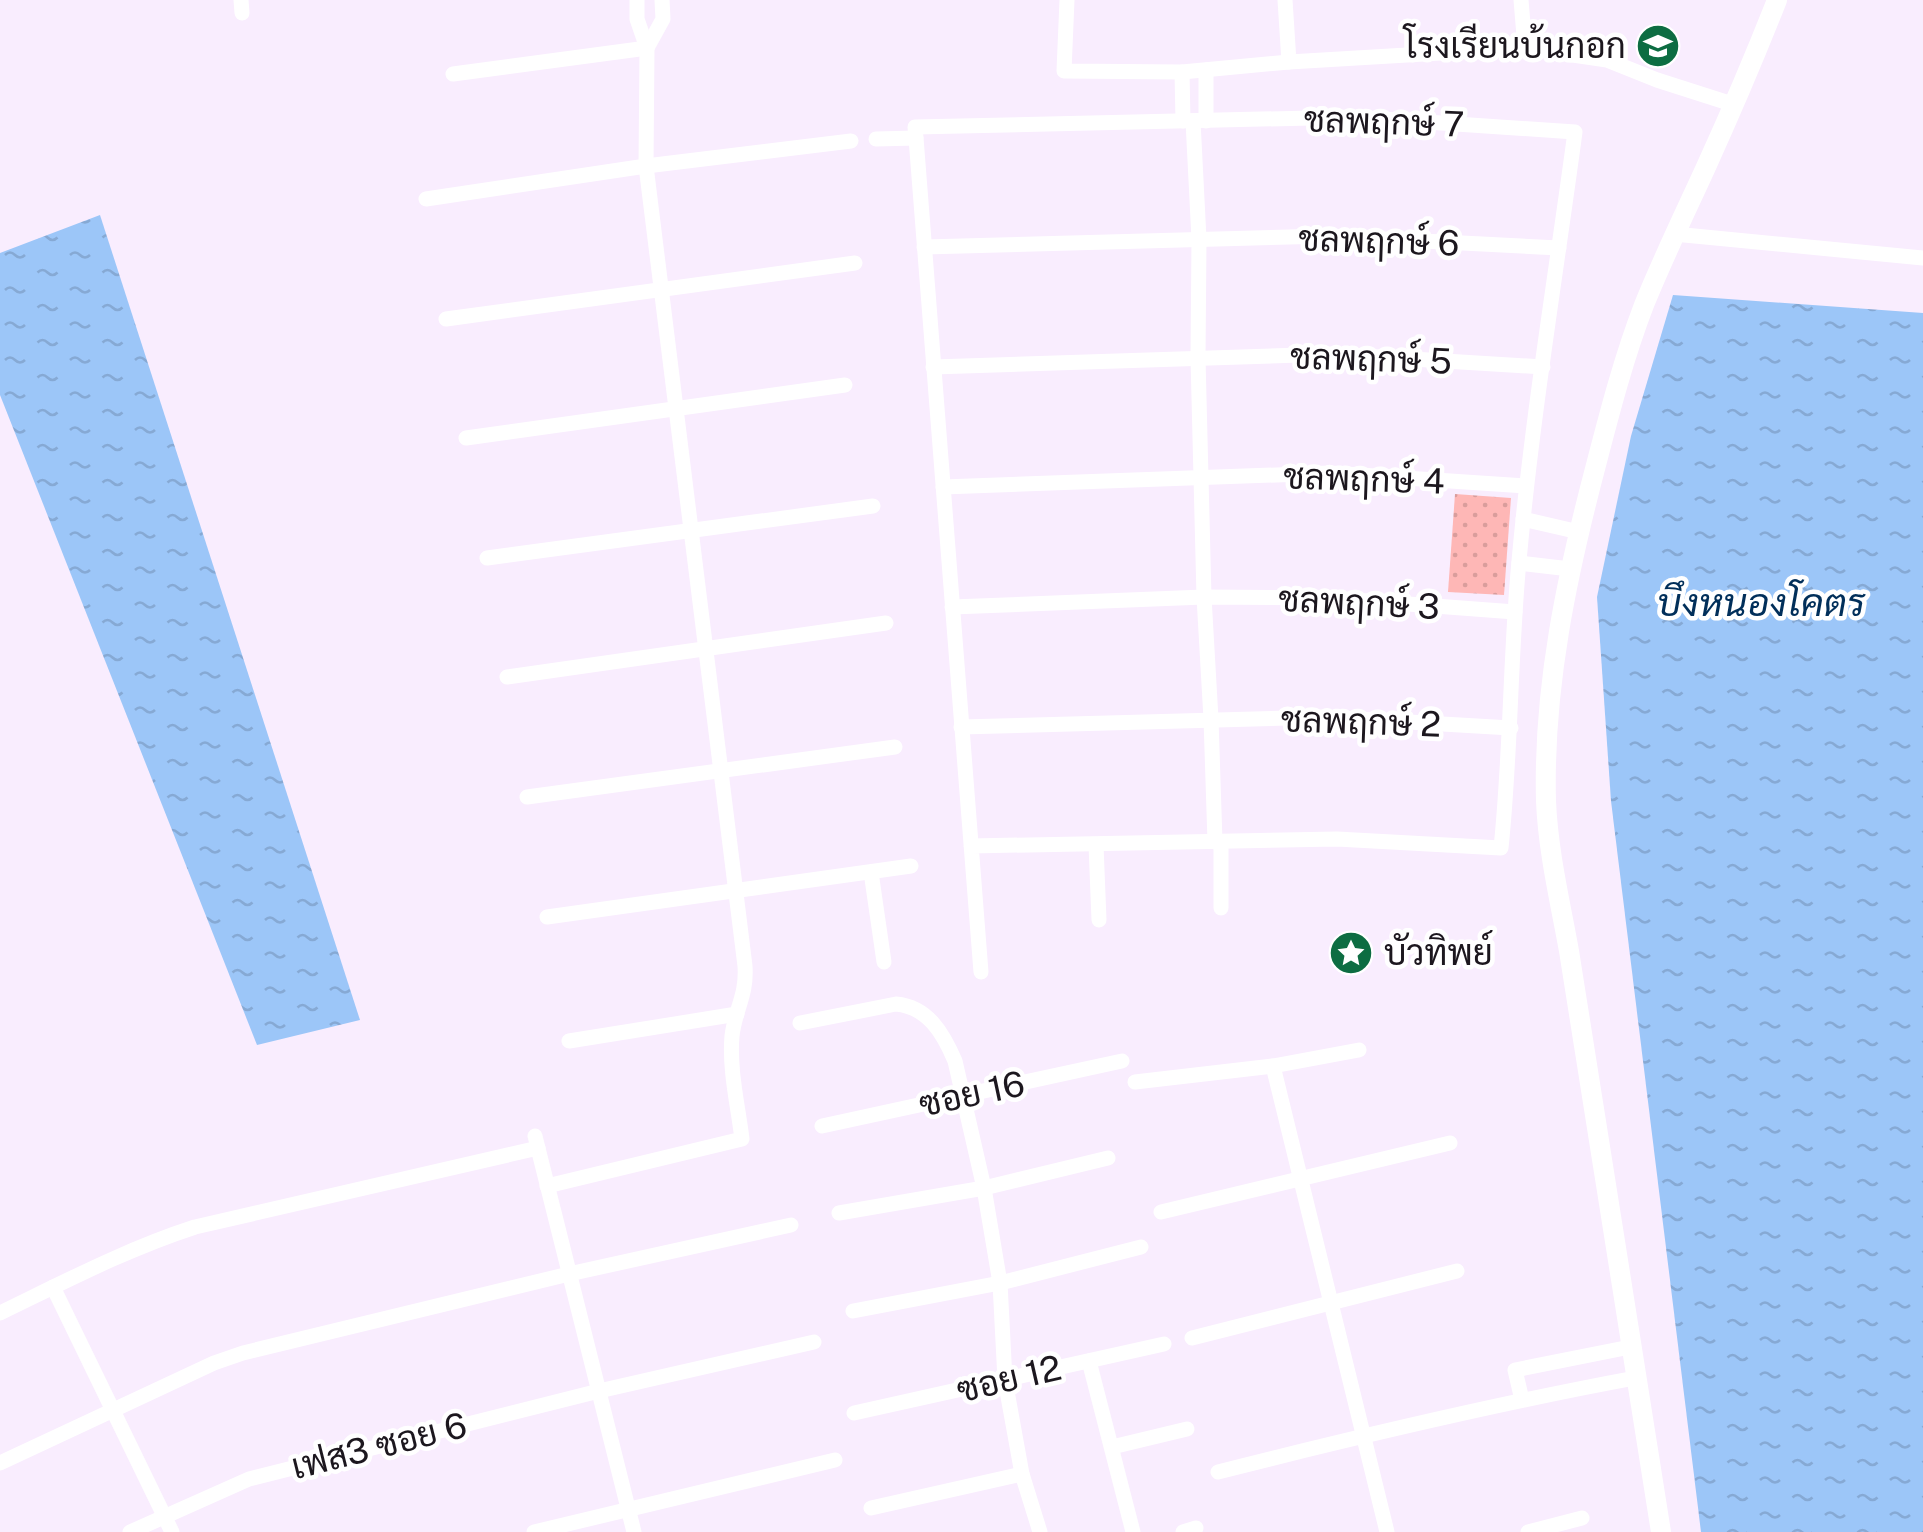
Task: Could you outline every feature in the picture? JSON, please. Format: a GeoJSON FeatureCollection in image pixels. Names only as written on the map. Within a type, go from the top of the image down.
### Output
{"type":"FeatureCollection","features":[{"type":"Feature","properties":{"kind":"street"},"geometry":{"type":"LineString","coordinates":[[547,1186],[742,1139],[732,1044],[746,983],[646,166],[648,48],[637,19],[637,0]]}},
{"type":"Feature","properties":{"kind":"street"},"geometry":{"type":"LineString","coordinates":[[648,48],[663,18],[662,0]]}},
{"type":"Feature","properties":{"kind":"street"},"geometry":{"type":"LineString","coordinates":[[1067,0],[1064,71],[1182,72],[1525,48],[1608,60],[1732,104]]}},
{"type":"Feature","properties":{"kind":"street"},"geometry":{"type":"LineString","coordinates":[[1285,0],[1290,62]]}},
{"type":"Feature","properties":{"kind":"street"},"geometry":{"type":"LineString","coordinates":[[1521,0],[1525,48]]}},
{"type":"Feature","properties":{"kind":"street"},"geometry":{"type":"LineString","coordinates":[[1661,1532],[1554,871],[1546,803],[1548,730],[1570,569],[1617,385],[1642,309],[1777,0]]}},
{"type":"Feature","properties":{"kind":"street"},"geometry":{"type":"LineString","coordinates":[[453,74],[648,48]]}},
{"type":"Feature","properties":{"kind":"street"},"geometry":{"type":"LineString","coordinates":[[1194,121],[1206,70]]}},
{"type":"Feature","properties":{"kind":"street"},"geometry":{"type":"LineString","coordinates":[[1182,72],[1194,121],[1204,598],[1221,908]]}},
{"type":"Feature","properties":{"kind":"street","name":"ชลพฤกษ์ 7"},"geometry":{"type":"LineString","coordinates":[[876,138],[915,132],[1354,117],[1576,132],[1559,248]]}},
{"type":"Feature","properties":{"kind":"street"},"geometry":{"type":"LineString","coordinates":[[915,132],[980,972]]}},
{"type":"Feature","properties":{"kind":"street"},"geometry":{"type":"LineString","coordinates":[[426,199],[646,166],[852,141]]}},
{"type":"Feature","properties":{"kind":"street"},"geometry":{"type":"LineString","coordinates":[[1674,234],[1923,258]]}},
{"type":"Feature","properties":{"kind":"street","name":"ชลพฤกษ์ 6"},"geometry":{"type":"LineString","coordinates":[[924,247],[1326,236],[1559,248]]}},
{"type":"Feature","properties":{"kind":"street"},"geometry":{"type":"LineString","coordinates":[[971,846],[1338,838],[1501,848],[1526,486],[1559,248]]}},
{"type":"Feature","properties":{"kind":"street"},"geometry":{"type":"LineString","coordinates":[[446,319],[855,263]]}},
{"type":"Feature","properties":{"kind":"street","name":"ชลพฤกษ์ 5"},"geometry":{"type":"LineString","coordinates":[[934,367],[1332,354],[1543,367]]}},
{"type":"Feature","properties":{"kind":"street"},"geometry":{"type":"LineString","coordinates":[[466,438],[845,385]]}},
{"type":"Feature","properties":{"kind":"street","name":"ชลพฤกษ์ 4"},"geometry":{"type":"LineString","coordinates":[[943,487],[1330,473],[1526,486]]}},
{"type":"Feature","properties":{"kind":"street"},"geometry":{"type":"LineString","coordinates":[[487,558],[872,506]]}},
{"type":"Feature","properties":{"kind":"street"},"geometry":{"type":"LineString","coordinates":[[1523,520],[1578,532]]}},
{"type":"Feature","properties":{"kind":"street"},"geometry":{"type":"LineString","coordinates":[[1519,563],[1570,569]]}},
{"type":"Feature","properties":{"kind":"street","name":"ชลพฤกษ์ 3"},"geometry":{"type":"LineString","coordinates":[[952,607],[1328,598],[1515,612]]}},
{"type":"Feature","properties":{"kind":"street"},"geometry":{"type":"LineString","coordinates":[[507,677],[886,624]]}},
{"type":"Feature","properties":{"kind":"street","name":"ชลพฤกษ์ 2"},"geometry":{"type":"LineString","coordinates":[[962,726],[1322,717],[1511,728]]}},
{"type":"Feature","properties":{"kind":"street"},"geometry":{"type":"LineString","coordinates":[[527,797],[894,747]]}},
{"type":"Feature","properties":{"kind":"street"},"geometry":{"type":"LineString","coordinates":[[1096,845],[1099,920]]}},
{"type":"Feature","properties":{"kind":"street"},"geometry":{"type":"LineString","coordinates":[[548,916],[911,866]]}},
{"type":"Feature","properties":{"kind":"street"},"geometry":{"type":"LineString","coordinates":[[871,872],[884,962]]}},
{"type":"Feature","properties":{"kind":"street"},"geometry":{"type":"LineString","coordinates":[[800,1023],[908,1005],[930,1019],[947,1041],[955,1060],[984,1188],[1000,1283],[1006,1380],[1022,1474],[1040,1532]]}},
{"type":"Feature","properties":{"kind":"street"},"geometry":{"type":"LineString","coordinates":[[569,1041],[737,1014]]}},
{"type":"Feature","properties":{"kind":"street"},"geometry":{"type":"LineString","coordinates":[[1135,1082],[1272,1066],[1359,1050]]}},
{"type":"Feature","properties":{"kind":"street","name":"ซอย 16"},"geometry":{"type":"LineString","coordinates":[[822,1126],[1122,1061]]}},
{"type":"Feature","properties":{"kind":"street"},"geometry":{"type":"LineString","coordinates":[[1272,1066],[1387,1532]]}},
{"type":"Feature","properties":{"kind":"street"},"geometry":{"type":"LineString","coordinates":[[0,1313],[97,1265],[195,1227],[536,1142],[634,1532]]}},
{"type":"Feature","properties":{"kind":"street"},"geometry":{"type":"LineString","coordinates":[[1161,1212],[1450,1143]]}},
{"type":"Feature","properties":{"kind":"street"},"geometry":{"type":"LineString","coordinates":[[839,1213],[984,1188],[1108,1158]]}},
{"type":"Feature","properties":{"kind":"street"},"geometry":{"type":"LineString","coordinates":[[0,1463],[243,1353],[792,1224]]}},
{"type":"Feature","properties":{"kind":"street"},"geometry":{"type":"LineString","coordinates":[[853,1311],[1000,1283],[1142,1247]]}},
{"type":"Feature","properties":{"kind":"street"},"geometry":{"type":"LineString","coordinates":[[1192,1338],[1457,1270]]}},
{"type":"Feature","properties":{"kind":"street"},"geometry":{"type":"LineString","coordinates":[[54,1287],[168,1525]]}},
{"type":"Feature","properties":{"kind":"street","name":"เฟส3 ซอย 6"},"geometry":{"type":"LineString","coordinates":[[130,1532],[168,1525],[250,1479],[598,1391],[814,1342]]}},
{"type":"Feature","properties":{"kind":"street","name":"ซอย 12"},"geometry":{"type":"LineString","coordinates":[[854,1413],[1164,1344]]}},
{"type":"Feature","properties":{"kind":"street"},"geometry":{"type":"LineString","coordinates":[[1522,1400],[1515,1370],[1630,1347]]}},
{"type":"Feature","properties":{"kind":"street"},"geometry":{"type":"LineString","coordinates":[[1089,1361],[1133,1532]]}},
{"type":"Feature","properties":{"kind":"street"},"geometry":{"type":"LineString","coordinates":[[1218,1472],[1522,1400],[1635,1378]]}},
{"type":"Feature","properties":{"kind":"street"},"geometry":{"type":"LineString","coordinates":[[1112,1447],[1187,1429]]}},
{"type":"Feature","properties":{"kind":"street"},"geometry":{"type":"LineString","coordinates":[[534,1532],[835,1460]]}},
{"type":"Feature","properties":{"kind":"street"},"geometry":{"type":"LineString","coordinates":[[871,1508],[1022,1474]]}},
{"type":"Feature","properties":{"kind":"street"},"geometry":{"type":"LineString","coordinates":[[1528,1532],[1582,1518]]}},
{"type":"Feature","properties":{"kind":"shaded area"},"geometry":{"type":"Polygon","coordinates":[[[1455,494],[1511,498],[1504,595],[1448,592],[1455,494]]]}},
{"type":"Feature","properties":{"kind":"water"},"geometry":{"type":"Polygon","coordinates":[[[100,215],[360,1020],[257,1045],[0,395],[0,253],[100,215]]]}},
{"type":"Feature","properties":{"kind":"water","name":"บึงหนองโคตร"},"geometry":{"type":"Polygon","coordinates":[[[1673,295],[1923,313],[1923,1532],[1701,1532],[1611,801],[1597,597],[1631,436],[1673,295]]]}},
{"type":"Feature","properties":{"kind":"place","name":"โรงเรียนบ้นกอก"},"geometry":{"type":"Point","coordinates":[1658,46]}},
{"type":"Feature","properties":{"kind":"place","name":"บัวทิพย์"},"geometry":{"type":"Point","coordinates":[1351,953]}}]}
